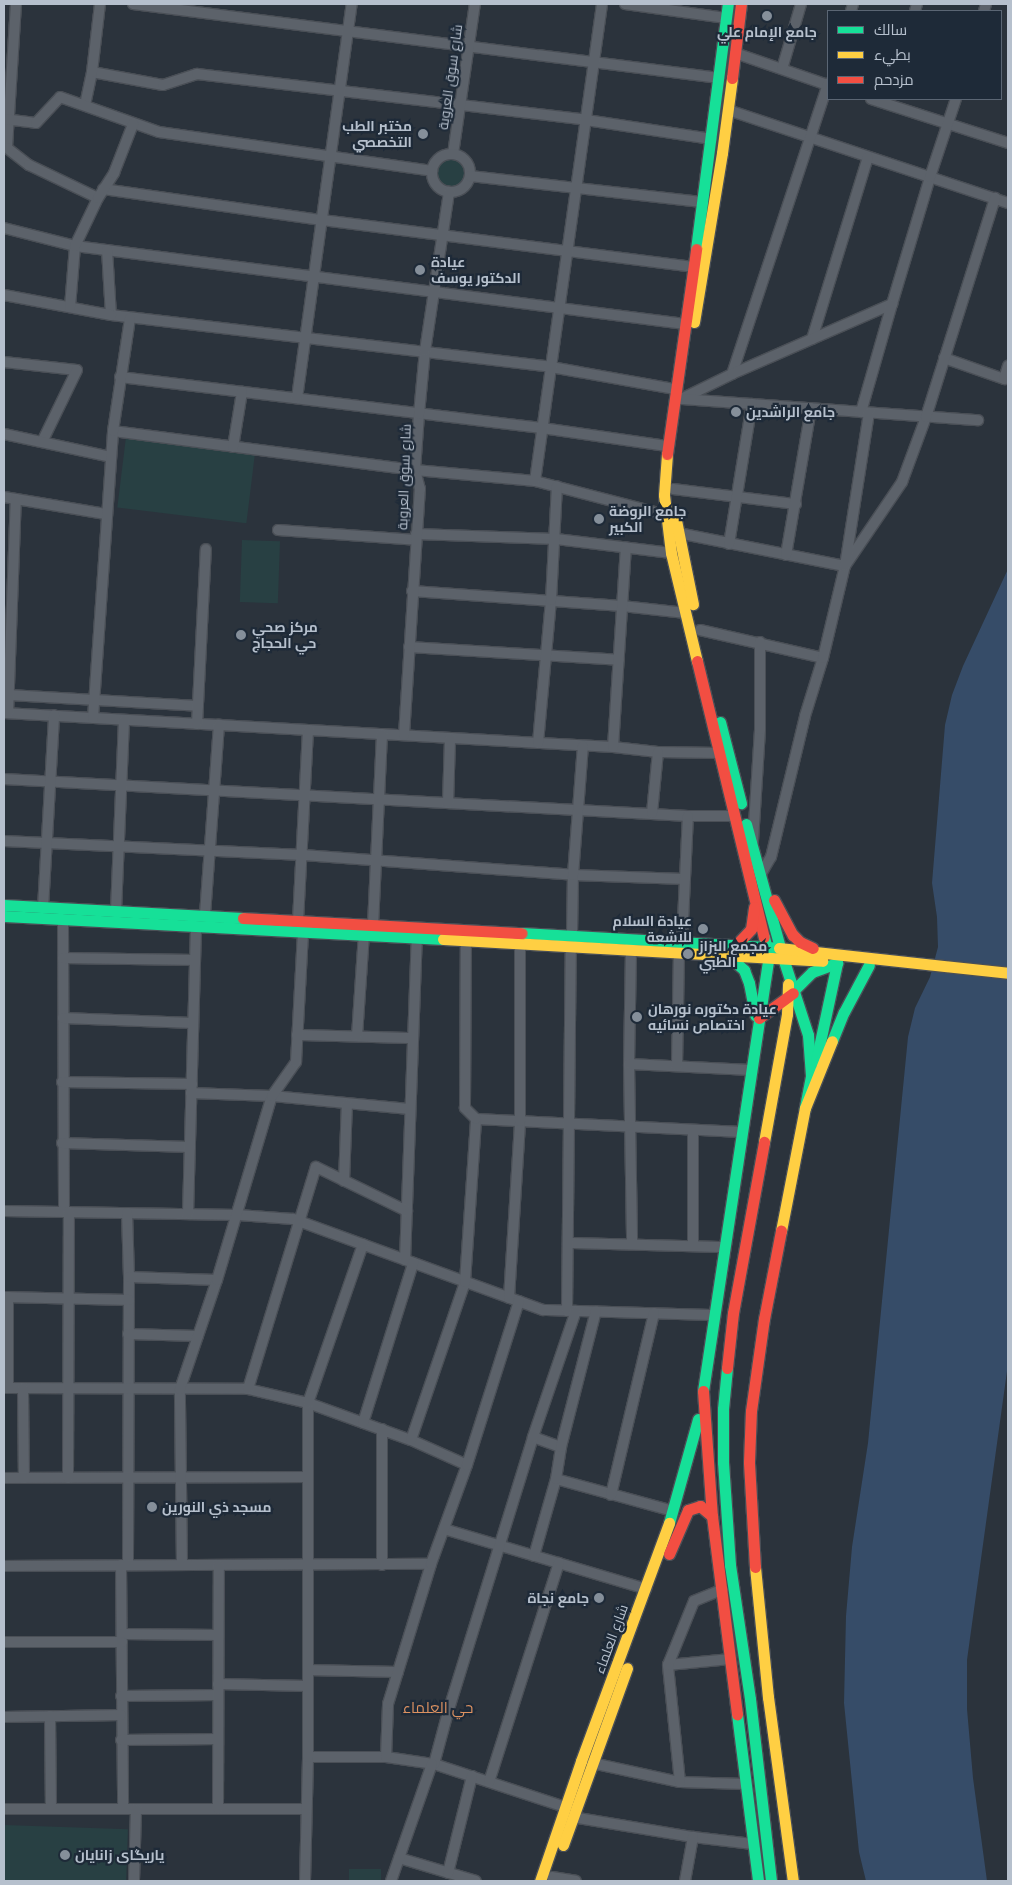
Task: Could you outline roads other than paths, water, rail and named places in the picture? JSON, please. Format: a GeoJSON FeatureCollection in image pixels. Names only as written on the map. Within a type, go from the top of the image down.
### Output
{"type":"FeatureCollection","features":[{"type":"Feature","properties":{"kind":"street"},"geometry":{"type":"LineString","coordinates":[[16,4],[6,119],[7,148],[29,165],[101,194],[443,234],[693,267]]}},
{"type":"Feature","properties":{"kind":"street"},"geometry":{"type":"LineString","coordinates":[[85,105],[92,72],[100,4]]}},
{"type":"Feature","properties":{"kind":"street"},"geometry":{"type":"LineString","coordinates":[[133,4],[187,7],[349,31],[719,78]]}},
{"type":"Feature","properties":{"kind":"street"},"geometry":{"type":"LineString","coordinates":[[297,398],[352,4]]}},
{"type":"Feature","properties":{"kind":"street","name":"شارع سوق العروبة"},"geometry":{"type":"LineString","coordinates":[[453,154],[474,4]]}},
{"type":"Feature","properties":{"kind":"street"},"geometry":{"type":"LineString","coordinates":[[535,481],[602,4]]}},
{"type":"Feature","properties":{"kind":"street"},"geometry":{"type":"LineString","coordinates":[[626,4],[726,18]]}},
{"type":"Feature","properties":{"kind":"street"},"geometry":{"type":"LineString","coordinates":[[728,4],[712,139],[713,172],[702,202],[685,324],[678,394],[673,489],[678,534],[725,741],[793,993],[810,1047],[811,1076],[806,1108]]}},
{"type":"Feature","properties":{"kind":"street"},"geometry":{"type":"LineString","coordinates":[[741,4],[728,110],[713,172],[678,394],[667,446],[664,476],[666,515],[671,553],[718,753],[768,952],[784,974],[793,993],[762,1148],[733,1313],[723,1409],[723,1589],[758,1881]]}},
{"type":"Feature","properties":{"kind":"street"},"geometry":{"type":"LineString","coordinates":[[782,69],[801,4]]}},
{"type":"Feature","properties":{"kind":"street"},"geometry":{"type":"LineString","coordinates":[[735,53],[827,84]]}},
{"type":"Feature","properties":{"kind":"street"},"geometry":{"type":"LineString","coordinates":[[92,72],[163,85],[197,74],[340,93],[586,120],[712,139]]}},
{"type":"Feature","properties":{"kind":"street"},"geometry":{"type":"LineString","coordinates":[[732,374],[827,87]]}},
{"type":"Feature","properties":{"kind":"street"},"geometry":{"type":"LineString","coordinates":[[6,119],[36,124],[60,97],[159,132],[432,171]]}},
{"type":"Feature","properties":{"kind":"street"},"geometry":{"type":"LineString","coordinates":[[761,874],[771,858],[804,716],[823,658],[845,566],[865,412],[892,304],[930,177],[956,100]]}},
{"type":"Feature","properties":{"kind":"street"},"geometry":{"type":"LineString","coordinates":[[888,102],[1008,143]]}},
{"type":"Feature","properties":{"kind":"street"},"geometry":{"type":"LineString","coordinates":[[728,110],[1008,203]]}},
{"type":"Feature","properties":{"kind":"street"},"geometry":{"type":"LineString","coordinates":[[70,307],[75,246],[101,194],[114,173],[133,124]]}},
{"type":"Feature","properties":{"kind":"street"},"geometry":{"type":"LineString","coordinates":[[453,154],[464,159],[470,170],[470,176],[465,186],[449,192],[438,187],[432,177],[432,171],[441,156],[453,154]]}},
{"type":"Feature","properties":{"kind":"street"},"geometry":{"type":"LineString","coordinates":[[812,339],[868,157]]}},
{"type":"Feature","properties":{"kind":"street"},"geometry":{"type":"LineString","coordinates":[[470,176],[702,202]]}},
{"type":"Feature","properties":{"kind":"street","name":"شارع سوق العروبة"},"geometry":{"type":"LineString","coordinates":[[404,735],[420,488],[415,470],[419,414],[425,351],[449,192]]}},
{"type":"Feature","properties":{"kind":"street"},"geometry":{"type":"LineString","coordinates":[[845,566],[894,497],[902,482],[926,417],[995,198]]}},
{"type":"Feature","properties":{"kind":"street"},"geometry":{"type":"LineString","coordinates":[[4,228],[75,246],[314,275],[685,324]]}},
{"type":"Feature","properties":{"kind":"street"},"geometry":{"type":"LineString","coordinates":[[106,250],[111,315]]}},
{"type":"Feature","properties":{"kind":"street"},"geometry":{"type":"LineString","coordinates":[[4,295],[130,318],[551,367],[678,394],[752,404],[978,420]]}},
{"type":"Feature","properties":{"kind":"street"},"geometry":{"type":"LineString","coordinates":[[678,394],[732,374],[892,304]]}},
{"type":"Feature","properties":{"kind":"street"},"geometry":{"type":"LineString","coordinates":[[93,718],[113,431],[130,318]]}},
{"type":"Feature","properties":{"kind":"street"},"geometry":{"type":"LineString","coordinates":[[944,358],[1004,379],[1008,366]]}},
{"type":"Feature","properties":{"kind":"street"},"geometry":{"type":"LineString","coordinates":[[4,362],[78,370],[42,442]]}},
{"type":"Feature","properties":{"kind":"street"},"geometry":{"type":"LineString","coordinates":[[120,377],[542,428],[667,446]]}},
{"type":"Feature","properties":{"kind":"street"},"geometry":{"type":"LineString","coordinates":[[233,447],[242,392]]}},
{"type":"Feature","properties":{"kind":"street"},"geometry":{"type":"LineString","coordinates":[[729,544],[752,404]]}},
{"type":"Feature","properties":{"kind":"street"},"geometry":{"type":"LineString","coordinates":[[786,555],[811,408]]}},
{"type":"Feature","properties":{"kind":"street"},"geometry":{"type":"LineString","coordinates":[[113,431],[415,470],[535,481],[666,515]]}},
{"type":"Feature","properties":{"kind":"street"},"geometry":{"type":"LineString","coordinates":[[4,434],[111,456]]}},
{"type":"Feature","properties":{"kind":"street"},"geometry":{"type":"LineString","coordinates":[[538,743],[556,539],[557,486]]}},
{"type":"Feature","properties":{"kind":"street"},"geometry":{"type":"LineString","coordinates":[[673,489],[796,504]]}},
{"type":"Feature","properties":{"kind":"street"},"geometry":{"type":"LineString","coordinates":[[4,497],[106,514]]}},
{"type":"Feature","properties":{"kind":"street"},"geometry":{"type":"LineString","coordinates":[[16,499],[9,695],[6,713],[613,747],[658,752],[718,753]]}},
{"type":"Feature","properties":{"kind":"street"},"geometry":{"type":"LineString","coordinates":[[278,530],[416,537],[556,539],[671,553]]}},
{"type":"Feature","properties":{"kind":"street"},"geometry":{"type":"LineString","coordinates":[[678,534],[845,566]]}},
{"type":"Feature","properties":{"kind":"street"},"geometry":{"type":"LineString","coordinates":[[613,747],[626,547]]}},
{"type":"Feature","properties":{"kind":"street"},"geometry":{"type":"LineString","coordinates":[[197,724],[206,549]]}},
{"type":"Feature","properties":{"kind":"street"},"geometry":{"type":"LineString","coordinates":[[412,591],[551,600],[686,614]]}},
{"type":"Feature","properties":{"kind":"street"},"geometry":{"type":"LineString","coordinates":[[700,630],[760,642],[823,658]]}},
{"type":"Feature","properties":{"kind":"street"},"geometry":{"type":"LineString","coordinates":[[753,847],[760,729],[760,642]]}},
{"type":"Feature","properties":{"kind":"street"},"geometry":{"type":"LineString","coordinates":[[409,647],[619,660]]}},
{"type":"Feature","properties":{"kind":"street"},"geometry":{"type":"LineString","coordinates":[[9,695],[198,706]]}},
{"type":"Feature","properties":{"kind":"street"},"geometry":{"type":"LineString","coordinates":[[43,908],[54,716]]}},
{"type":"Feature","properties":{"kind":"street"},"geometry":{"type":"LineString","coordinates":[[116,911],[124,720]]}},
{"type":"Feature","properties":{"kind":"street"},"geometry":{"type":"LineString","coordinates":[[205,915],[219,725]]}},
{"type":"Feature","properties":{"kind":"street"},"geometry":{"type":"LineString","coordinates":[[298,921],[308,730]]}},
{"type":"Feature","properties":{"kind":"street"},"geometry":{"type":"LineString","coordinates":[[373,925],[382,734]]}},
{"type":"Feature","properties":{"kind":"street"},"geometry":{"type":"LineString","coordinates":[[448,803],[450,738]]}},
{"type":"Feature","properties":{"kind":"street"},"geometry":{"type":"LineString","coordinates":[[390,1881],[433,1764],[501,1546],[571,1311],[568,1242],[571,941],[573,875],[583,746]]}},
{"type":"Feature","properties":{"kind":"street"},"geometry":{"type":"LineString","coordinates":[[652,814],[658,752]]}},
{"type":"Feature","properties":{"kind":"street"},"geometry":{"type":"LineString","coordinates":[[4,779],[122,787],[688,816],[735,816]]}},
{"type":"Feature","properties":{"kind":"street"},"geometry":{"type":"LineString","coordinates":[[677,1066],[680,947],[688,816]]}},
{"type":"Feature","properties":{"kind":"street"},"geometry":{"type":"LineString","coordinates":[[4,841],[302,855],[573,875],[685,879]]}},
{"type":"Feature","properties":{"kind":"street"},"geometry":{"type":"LineString","coordinates":[[761,874],[792,935],[805,945],[822,952]]}},
{"type":"Feature","properties":{"kind":"street"},"geometry":{"type":"LineString","coordinates":[[737,944],[747,935],[752,925],[754,896]]}},
{"type":"Feature","properties":{"kind":"street"},"geometry":{"type":"LineString","coordinates":[[4,905],[373,925],[571,941],[680,947],[727,955],[768,952],[869,965],[1008,973]]}},
{"type":"Feature","properties":{"kind":"street"},"geometry":{"type":"LineString","coordinates":[[4,916],[520,943],[571,941],[631,950],[737,944],[768,952]]}},
{"type":"Feature","properties":{"kind":"street"},"geometry":{"type":"LineString","coordinates":[[63,920],[62,1143],[68,1298],[68,1478]]}},
{"type":"Feature","properties":{"kind":"street"},"geometry":{"type":"LineString","coordinates":[[188,1214],[196,926]]}},
{"type":"Feature","properties":{"kind":"street"},"geometry":{"type":"LineString","coordinates":[[182,1565],[180,1389],[238,1215],[272,1096],[296,1062],[303,932]]}},
{"type":"Feature","properties":{"kind":"street"},"geometry":{"type":"LineString","coordinates":[[357,1036],[364,934]]}},
{"type":"Feature","properties":{"kind":"street"},"geometry":{"type":"LineString","coordinates":[[363,1423],[409,1261],[407,1211],[409,1108],[417,937]]}},
{"type":"Feature","properties":{"kind":"street"},"geometry":{"type":"LineString","coordinates":[[466,940],[465,1108],[476,1119],[742,1132]]}},
{"type":"Feature","properties":{"kind":"street"},"geometry":{"type":"LineString","coordinates":[[509,1298],[520,1121],[520,943]]}},
{"type":"Feature","properties":{"kind":"street"},"geometry":{"type":"LineString","coordinates":[[631,950],[629,1064],[632,1244]]}},
{"type":"Feature","properties":{"kind":"street"},"geometry":{"type":"LineString","coordinates":[[768,952],[702,1404],[712,1516],[724,1566],[750,1699],[771,1881]]}},
{"type":"Feature","properties":{"kind":"street"},"geometry":{"type":"LineString","coordinates":[[782,953],[822,952],[918,968],[1008,978]]}},
{"type":"Feature","properties":{"kind":"street"},"geometry":{"type":"LineString","coordinates":[[727,955],[737,962],[747,976],[758,1022]]}},
{"type":"Feature","properties":{"kind":"street"},"geometry":{"type":"LineString","coordinates":[[63,958],[195,960]]}},
{"type":"Feature","properties":{"kind":"street"},"geometry":{"type":"LineString","coordinates":[[758,1022],[793,993],[812,972],[837,962]]}},
{"type":"Feature","properties":{"kind":"street"},"geometry":{"type":"LineString","coordinates":[[793,1881],[768,1697],[750,1509],[749,1462],[752,1410],[764,1319],[837,962]]}},
{"type":"Feature","properties":{"kind":"street"},"geometry":{"type":"LineString","coordinates":[[806,1108],[844,1012],[869,965]]}},
{"type":"Feature","properties":{"kind":"street"},"geometry":{"type":"LineString","coordinates":[[63,1018],[193,1023]]}},
{"type":"Feature","properties":{"kind":"street"},"geometry":{"type":"LineString","coordinates":[[297,1035],[412,1038]]}},
{"type":"Feature","properties":{"kind":"street"},"geometry":{"type":"LineString","coordinates":[[629,1064],[751,1070]]}},
{"type":"Feature","properties":{"kind":"street"},"geometry":{"type":"LineString","coordinates":[[62,1082],[192,1088],[347,1104],[409,1108]]}},
{"type":"Feature","properties":{"kind":"street"},"geometry":{"type":"LineString","coordinates":[[344,1180],[347,1104]]}},
{"type":"Feature","properties":{"kind":"street"},"geometry":{"type":"LineString","coordinates":[[411,1440],[465,1282],[476,1119]]}},
{"type":"Feature","properties":{"kind":"street"},"geometry":{"type":"LineString","coordinates":[[692,1246],[693,1131]]}},
{"type":"Feature","properties":{"kind":"street"},"geometry":{"type":"LineString","coordinates":[[62,1143],[190,1147]]}},
{"type":"Feature","properties":{"kind":"street"},"geometry":{"type":"LineString","coordinates":[[737,1163],[762,1148]]}},
{"type":"Feature","properties":{"kind":"street"},"geometry":{"type":"LineString","coordinates":[[248,1389],[316,1167],[407,1211]]}},
{"type":"Feature","properties":{"kind":"street"},"geometry":{"type":"LineString","coordinates":[[4,1211],[238,1215],[298,1221],[544,1310],[714,1314]]}},
{"type":"Feature","properties":{"kind":"street"},"geometry":{"type":"LineString","coordinates":[[123,1809],[121,1696],[127,1478],[129,1277],[127,1213]]}},
{"type":"Feature","properties":{"kind":"street"},"geometry":{"type":"LineString","coordinates":[[568,1242],[724,1247]]}},
{"type":"Feature","properties":{"kind":"street"},"geometry":{"type":"LineString","coordinates":[[305,1881],[308,1757],[308,1403],[363,1244]]}},
{"type":"Feature","properties":{"kind":"street"},"geometry":{"type":"LineString","coordinates":[[129,1277],[217,1280]]}},
{"type":"Feature","properties":{"kind":"street"},"geometry":{"type":"LineString","coordinates":[[129,1300],[6,1297],[6,1388],[248,1389],[308,1403],[411,1440],[467,1465]]}},
{"type":"Feature","properties":{"kind":"street"},"geometry":{"type":"LineString","coordinates":[[386,1757],[388,1704],[431,1564],[467,1465],[519,1301]]}},
{"type":"Feature","properties":{"kind":"street"},"geometry":{"type":"LineString","coordinates":[[534,1556],[556,1479],[561,1447],[596,1311]]}},
{"type":"Feature","properties":{"kind":"street"},"geometry":{"type":"LineString","coordinates":[[611,1495],[654,1313]]}},
{"type":"Feature","properties":{"kind":"street"},"geometry":{"type":"LineString","coordinates":[[128,1334],[198,1336]]}},
{"type":"Feature","properties":{"kind":"street"},"geometry":{"type":"LineString","coordinates":[[23,1388],[24,1478]]}},
{"type":"Feature","properties":{"kind":"street","name":"شارع العلماء"},"geometry":{"type":"LineString","coordinates":[[540,1881],[674,1512],[702,1404]]}},
{"type":"Feature","properties":{"kind":"street"},"geometry":{"type":"LineString","coordinates":[[382,1430],[382,1565]]}},
{"type":"Feature","properties":{"kind":"street"},"geometry":{"type":"LineString","coordinates":[[533,1437],[561,1447]]}},
{"type":"Feature","properties":{"kind":"street"},"geometry":{"type":"LineString","coordinates":[[4,1478],[308,1477]]}},
{"type":"Feature","properties":{"kind":"street"},"geometry":{"type":"LineString","coordinates":[[556,1479],[674,1512]]}},
{"type":"Feature","properties":{"kind":"street","name":"شارع العلماء"},"geometry":{"type":"LineString","coordinates":[[551,1879],[592,1763],[684,1518],[692,1508],[700,1506],[712,1516]]}},
{"type":"Feature","properties":{"kind":"street"},"geometry":{"type":"LineString","coordinates":[[444,1528],[646,1589]]}},
{"type":"Feature","properties":{"kind":"street"},"geometry":{"type":"LineString","coordinates":[[489,1782],[558,1563]]}},
{"type":"Feature","properties":{"kind":"street"},"geometry":{"type":"LineString","coordinates":[[4,1566],[431,1564]]}},
{"type":"Feature","properties":{"kind":"street"},"geometry":{"type":"LineString","coordinates":[[218,1565],[218,1809]]}},
{"type":"Feature","properties":{"kind":"street"},"geometry":{"type":"LineString","coordinates":[[680,1782],[668,1665],[694,1601],[723,1589]]}},
{"type":"Feature","properties":{"kind":"street"},"geometry":{"type":"LineString","coordinates":[[4,1642],[218,1634]]}},
{"type":"Feature","properties":{"kind":"street"},"geometry":{"type":"LineString","coordinates":[[668,1665],[731,1659]]}},
{"type":"Feature","properties":{"kind":"street"},"geometry":{"type":"LineString","coordinates":[[308,1670],[398,1672]]}},
{"type":"Feature","properties":{"kind":"street"},"geometry":{"type":"LineString","coordinates":[[218,1684],[308,1686]]}},
{"type":"Feature","properties":{"kind":"street"},"geometry":{"type":"LineString","coordinates":[[121,1696],[218,1695]]}},
{"type":"Feature","properties":{"kind":"street"},"geometry":{"type":"LineString","coordinates":[[750,1699],[768,1697]]}},
{"type":"Feature","properties":{"kind":"street"},"geometry":{"type":"LineString","coordinates":[[4,1717],[121,1715]]}},
{"type":"Feature","properties":{"kind":"street"},"geometry":{"type":"LineString","coordinates":[[50,1716],[51,1809]]}},
{"type":"Feature","properties":{"kind":"street"},"geometry":{"type":"LineString","coordinates":[[121,1740],[218,1739]]}},
{"type":"Feature","properties":{"kind":"street"},"geometry":{"type":"LineString","coordinates":[[308,1757],[386,1757],[433,1764],[566,1807]]}},
{"type":"Feature","properties":{"kind":"street"},"geometry":{"type":"LineString","coordinates":[[592,1763],[680,1782],[745,1784]]}},
{"type":"Feature","properties":{"kind":"street"},"geometry":{"type":"LineString","coordinates":[[448,1873],[472,1776]]}},
{"type":"Feature","properties":{"kind":"street"},"geometry":{"type":"LineString","coordinates":[[4,1809],[306,1809]]}},
{"type":"Feature","properties":{"kind":"street"},"geometry":{"type":"LineString","coordinates":[[134,1881],[136,1809]]}},
{"type":"Feature","properties":{"kind":"street"},"geometry":{"type":"LineString","coordinates":[[572,1818],[693,1837],[753,1844]]}},
{"type":"Feature","properties":{"kind":"street"},"geometry":{"type":"LineString","coordinates":[[685,1881],[693,1837]]}},
{"type":"Feature","properties":{"kind":"street"},"geometry":{"type":"LineString","coordinates":[[399,1858],[476,1881]]}},
{"type":"Feature","properties":{"kind":"street"},"geometry":{"type":"LineString","coordinates":[[551,1879],[576,1881]]}},
{"type":"Feature","properties":{"kind":"water"},"geometry":{"type":"Polygon","coordinates":[[[1008,569],[1008,1364],[967,1660],[967,1709],[973,1778],[987,1881],[866,1881],[859,1852],[844,1703],[846,1616],[852,1547],[868,1443],[908,1037],[915,1008],[930,977],[938,947],[937,917],[932,883],[945,725],[952,695],[963,666],[1008,569]]]}},
{"type":"Feature","properties":{"kind":"place","name":"جامع الإمام علي"},"geometry":{"type":"Point","coordinates":[767,16]}},
{"type":"Feature","properties":{"kind":"place","name":"مختبر الطب التخصصي"},"geometry":{"type":"Point","coordinates":[423,134]}},
{"type":"Feature","properties":{"kind":"place","name":"عيادة الدكتور يوسف"},"geometry":{"type":"Point","coordinates":[420,270]}},
{"type":"Feature","properties":{"kind":"place","name":"جامع الراشدين"},"geometry":{"type":"Point","coordinates":[736,412]}},
{"type":"Feature","properties":{"kind":"place","name":"جامع الروضة الكبير"},"geometry":{"type":"Point","coordinates":[599,519]}},
{"type":"Feature","properties":{"kind":"place","name":"مركز صحي حي الحجاج"},"geometry":{"type":"Point","coordinates":[241,635]}},
{"type":"Feature","properties":{"kind":"place","name":"عيادة السلام للاشعة"},"geometry":{"type":"Point","coordinates":[703,929]}},
{"type":"Feature","properties":{"kind":"place","name":"مجمع البزاز الطبي"},"geometry":{"type":"Point","coordinates":[688,954]}},
{"type":"Feature","properties":{"kind":"place","name":"عيادة دكتوره نورهان اختصاص نسائيه"},"geometry":{"type":"Point","coordinates":[637,1017]}},
{"type":"Feature","properties":{"kind":"place","name":"مسجد ذي النورين"},"geometry":{"type":"Point","coordinates":[152,1507]}},
{"type":"Feature","properties":{"kind":"place","name":"جامع نجاة"},"geometry":{"type":"Point","coordinates":[599,1598]}},
{"type":"Feature","properties":{"kind":"place","name":"یاریگای زانایان"},"geometry":{"type":"Point","coordinates":[65,1855]}},
{"type":"Feature","properties":{"kind":"district","name":"حي العلماء"},"geometry":{"type":"Point","coordinates":[438,1708]}}]}
